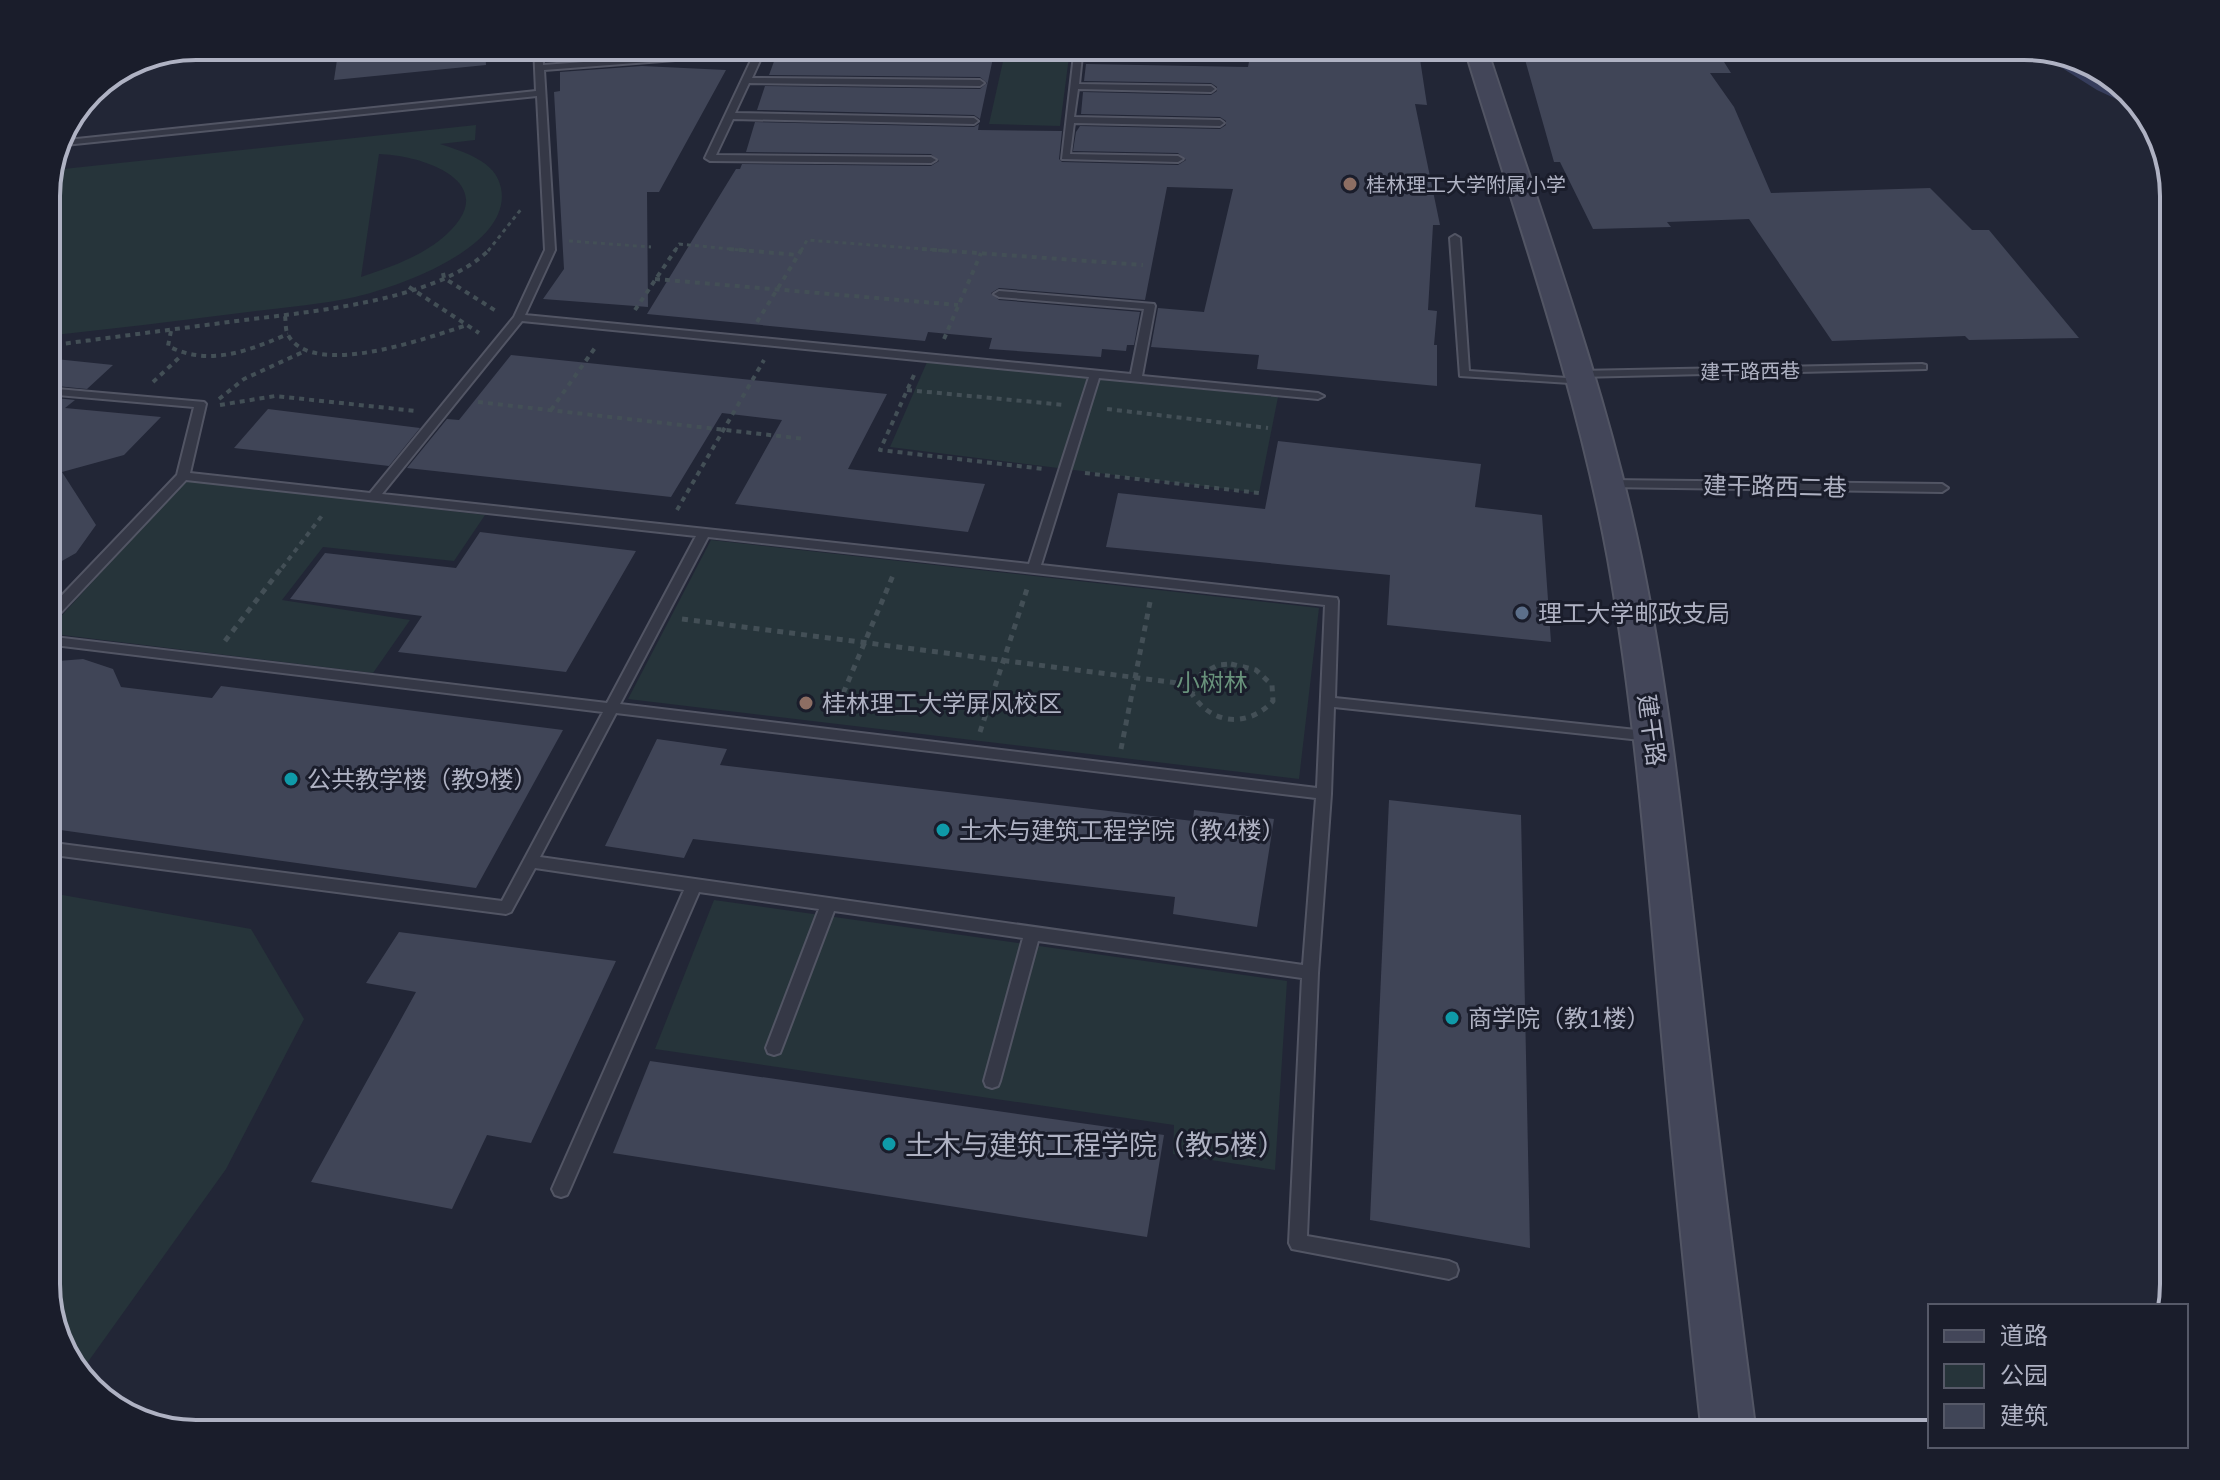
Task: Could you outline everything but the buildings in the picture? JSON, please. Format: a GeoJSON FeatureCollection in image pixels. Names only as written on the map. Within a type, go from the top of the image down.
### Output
{"type":"FeatureCollection","features":[{"type":"Feature","properties":{"kind":"main road","name":"建干路"},"geometry":{"type":"LineString","coordinates":[[1479,60],[1579,378],[1609,484],[1625,561],[1654,737],[1699,1184],[1727,1420]]}},
{"type":"Feature","properties":{"kind":"lane"},"geometry":{"type":"LineString","coordinates":[[373,497],[519,318],[550,250],[539,60]]}},
{"type":"Feature","properties":{"kind":"lane"},"geometry":{"type":"LineString","coordinates":[[540,68],[644,60]]}},
{"type":"Feature","properties":{"kind":"lane"},"geometry":{"type":"LineString","coordinates":[[756,60],[710,158],[931,160]]}},
{"type":"Feature","properties":{"kind":"lane"},"geometry":{"type":"LineString","coordinates":[[1077,60],[1065,157],[1178,159]]}},
{"type":"Feature","properties":{"kind":"lane"},"geometry":{"type":"LineString","coordinates":[[746,80],[980,83]]}},
{"type":"Feature","properties":{"kind":"lane"},"geometry":{"type":"LineString","coordinates":[[1074,86],[1211,89]]}},
{"type":"Feature","properties":{"kind":"lane"},"geometry":{"type":"LineString","coordinates":[[71,142],[541,93]]}},
{"type":"Feature","properties":{"kind":"lane"},"geometry":{"type":"LineString","coordinates":[[729,116],[974,121]]}},
{"type":"Feature","properties":{"kind":"lane"},"geometry":{"type":"LineString","coordinates":[[1069,120],[1220,123]]}},
{"type":"Feature","properties":{"kind":"lane","name":"建干路西巷"},"geometry":{"type":"LineString","coordinates":[[1455,238],[1464,374],[1579,378],[1922,367]]}},
{"type":"Feature","properties":{"kind":"lane"},"geometry":{"type":"LineString","coordinates":[[999,294],[1150,306],[1136,378]]}},
{"type":"Feature","properties":{"kind":"lane"},"geometry":{"type":"LineString","coordinates":[[519,318],[1318,396]]}},
{"type":"Feature","properties":{"kind":"lane"},"geometry":{"type":"LineString","coordinates":[[1034,568],[1095,374]]}},
{"type":"Feature","properties":{"kind":"lane"},"geometry":{"type":"LineString","coordinates":[[60,392],[200,404],[183,476],[60,605]]}},
{"type":"Feature","properties":{"kind":"lane"},"geometry":{"type":"LineString","coordinates":[[183,476],[1332,601],[1298,1243],[1449,1270]]}},
{"type":"Feature","properties":{"kind":"lane","name":"建干路西二巷"},"geometry":{"type":"LineString","coordinates":[[1609,484],[1942,488]]}},
{"type":"Feature","properties":{"kind":"lane"},"geometry":{"type":"LineString","coordinates":[[60,850],[506,908],[704,533]]}},
{"type":"Feature","properties":{"kind":"lane"},"geometry":{"type":"LineString","coordinates":[[60,642],[1324,794]]}},
{"type":"Feature","properties":{"kind":"lane"},"geometry":{"type":"LineString","coordinates":[[1329,702],[1654,737]]}},
{"type":"Feature","properties":{"kind":"lane"},"geometry":{"type":"LineString","coordinates":[[531,862],[1310,973]]}},
{"type":"Feature","properties":{"kind":"lane"},"geometry":{"type":"LineString","coordinates":[[561,1189],[694,885]]}},
{"type":"Feature","properties":{"kind":"lane"},"geometry":{"type":"LineString","coordinates":[[774,1048],[829,904]]}},
{"type":"Feature","properties":{"kind":"lane"},"geometry":{"type":"LineString","coordinates":[[992,1081],[1032,933]]}},
{"type":"Feature","properties":{"kind":"path"},"geometry":{"type":"LineString","coordinates":[[60,344],[365,304],[478,261],[498,241],[522,208]]}},
{"type":"Feature","properties":{"kind":"path"},"geometry":{"type":"LineString","coordinates":[[556,240],[651,247]]}},
{"type":"Feature","properties":{"kind":"path"},"geometry":{"type":"LineString","coordinates":[[751,333],[807,240],[1143,265]]}},
{"type":"Feature","properties":{"kind":"path"},"geometry":{"type":"LineString","coordinates":[[623,328],[679,244],[798,255]]}},
{"type":"Feature","properties":{"kind":"path"},"geometry":{"type":"LineString","coordinates":[[936,359],[981,253]]}},
{"type":"Feature","properties":{"kind":"path"},"geometry":{"type":"LineString","coordinates":[[444,276],[496,311]]}},
{"type":"Feature","properties":{"kind":"path"},"geometry":{"type":"LineString","coordinates":[[655,279],[958,305]]}},
{"type":"Feature","properties":{"kind":"path"},"geometry":{"type":"LineString","coordinates":[[411,288],[479,333]]}},
{"type":"Feature","properties":{"kind":"path"},"geometry":{"type":"LineString","coordinates":[[285,316],[288,334],[305,351]]}},
{"type":"Feature","properties":{"kind":"path"},"geometry":{"type":"LineString","coordinates":[[219,399],[244,379],[305,351],[340,356],[404,345],[467,325]]}},
{"type":"Feature","properties":{"kind":"path"},"geometry":{"type":"LineString","coordinates":[[171,331],[168,346],[182,355],[204,358],[244,353],[288,334]]}},
{"type":"Feature","properties":{"kind":"path"},"geometry":{"type":"LineString","coordinates":[[551,410],[604,334]]}},
{"type":"Feature","properties":{"kind":"path"},"geometry":{"type":"LineString","coordinates":[[666,528],[774,343]]}},
{"type":"Feature","properties":{"kind":"path"},"geometry":{"type":"LineString","coordinates":[[922,357],[880,450],[1259,493]]}},
{"type":"Feature","properties":{"kind":"path"},"geometry":{"type":"LineString","coordinates":[[217,405],[275,396],[441,414]]}},
{"type":"Feature","properties":{"kind":"path"},"geometry":{"type":"LineString","coordinates":[[454,399],[805,439]]}},
{"type":"Feature","properties":{"kind":"path"},"geometry":{"type":"LineString","coordinates":[[211,660],[340,493]]}},
{"type":"Feature","properties":{"kind":"path"},"geometry":{"type":"LineString","coordinates":[[826,734],[902,554]]}},
{"type":"Feature","properties":{"kind":"path"},"geometry":{"type":"LineString","coordinates":[[973,752],[1034,568]]}},
{"type":"Feature","properties":{"kind":"path"},"geometry":{"type":"LineString","coordinates":[[1117,770],[1154,581]]}},
{"type":"Feature","properties":{"kind":"path"},"geometry":{"type":"LineString","coordinates":[[660,616],[1193,685]]}},
{"type":"Feature","properties":{"kind":"path"},"geometry":{"type":"LineString","coordinates":[[1218,665],[1244,665],[1266,676],[1272,685],[1273,701],[1250,719],[1224,720],[1203,710],[1192,694],[1193,685],[1198,676],[1218,665]]}},
{"type":"Feature","properties":{"kind":"green space"},"geometry":{"type":"Polygon","coordinates":[[[1003,60],[1069,60],[1060,126],[989,124],[1003,60]]]}},
{"type":"Feature","properties":{"kind":"green space"},"geometry":{"type":"Polygon","coordinates":[[[476,125],[475,140],[440,144],[478,159],[498,179],[500,209],[489,229],[449,261],[423,274],[374,292],[313,304],[60,334],[60,187],[63,169],[476,125]],[[379,154],[361,277],[422,252],[459,221],[466,204],[464,190],[454,178],[419,161],[379,154]]]}},
{"type":"Feature","properties":{"kind":"green space"},"geometry":{"type":"Polygon","coordinates":[[[927,362],[1278,397],[1259,493],[890,447],[927,362]]]}},
{"type":"Feature","properties":{"kind":"green space"},"geometry":{"type":"Polygon","coordinates":[[[185,480],[485,515],[454,561],[323,547],[282,600],[410,620],[373,673],[60,635],[60,618],[185,480]]]}},
{"type":"Feature","properties":{"kind":"green space","name":"小树林"},"geometry":{"type":"Polygon","coordinates":[[[711,540],[1319,608],[1299,779],[628,699],[711,540]]]}},
{"type":"Feature","properties":{"kind":"green space"},"geometry":{"type":"Polygon","coordinates":[[[60,895],[251,929],[304,1019],[226,1169],[86,1364],[70,1336],[60,1293],[60,895]]]}},
{"type":"Feature","properties":{"kind":"green space"},"geometry":{"type":"Polygon","coordinates":[[[714,900],[1287,981],[1275,1170],[1173,1154],[1174,1125],[655,1049],[714,900]]]}},
{"type":"Feature","properties":{"kind":"water"},"geometry":{"type":"Polygon","coordinates":[[[2056,64],[2100,83],[2121,101],[2056,64]]]}},
{"type":"Feature","properties":{"kind":"place","name":"桂林理工大学附属小学"},"geometry":{"type":"Point","coordinates":[1350,184]}},
{"type":"Feature","properties":{"kind":"place","name":"理工大学邮政支局"},"geometry":{"type":"Point","coordinates":[1522,613]}},
{"type":"Feature","properties":{"kind":"place","name":"桂林理工大学屏风校区"},"geometry":{"type":"Point","coordinates":[806,703]}},
{"type":"Feature","properties":{"kind":"place","name":"公共教学楼（教9楼）"},"geometry":{"type":"Point","coordinates":[291,779]}},
{"type":"Feature","properties":{"kind":"place","name":"土木与建筑工程学院（教4楼）"},"geometry":{"type":"Point","coordinates":[943,830]}},
{"type":"Feature","properties":{"kind":"place","name":"商学院（教1楼）"},"geometry":{"type":"Point","coordinates":[1452,1018]}},
{"type":"Feature","properties":{"kind":"place","name":"土木与建筑工程学院（教5楼）"},"geometry":{"type":"Point","coordinates":[889,1144]}}]}
